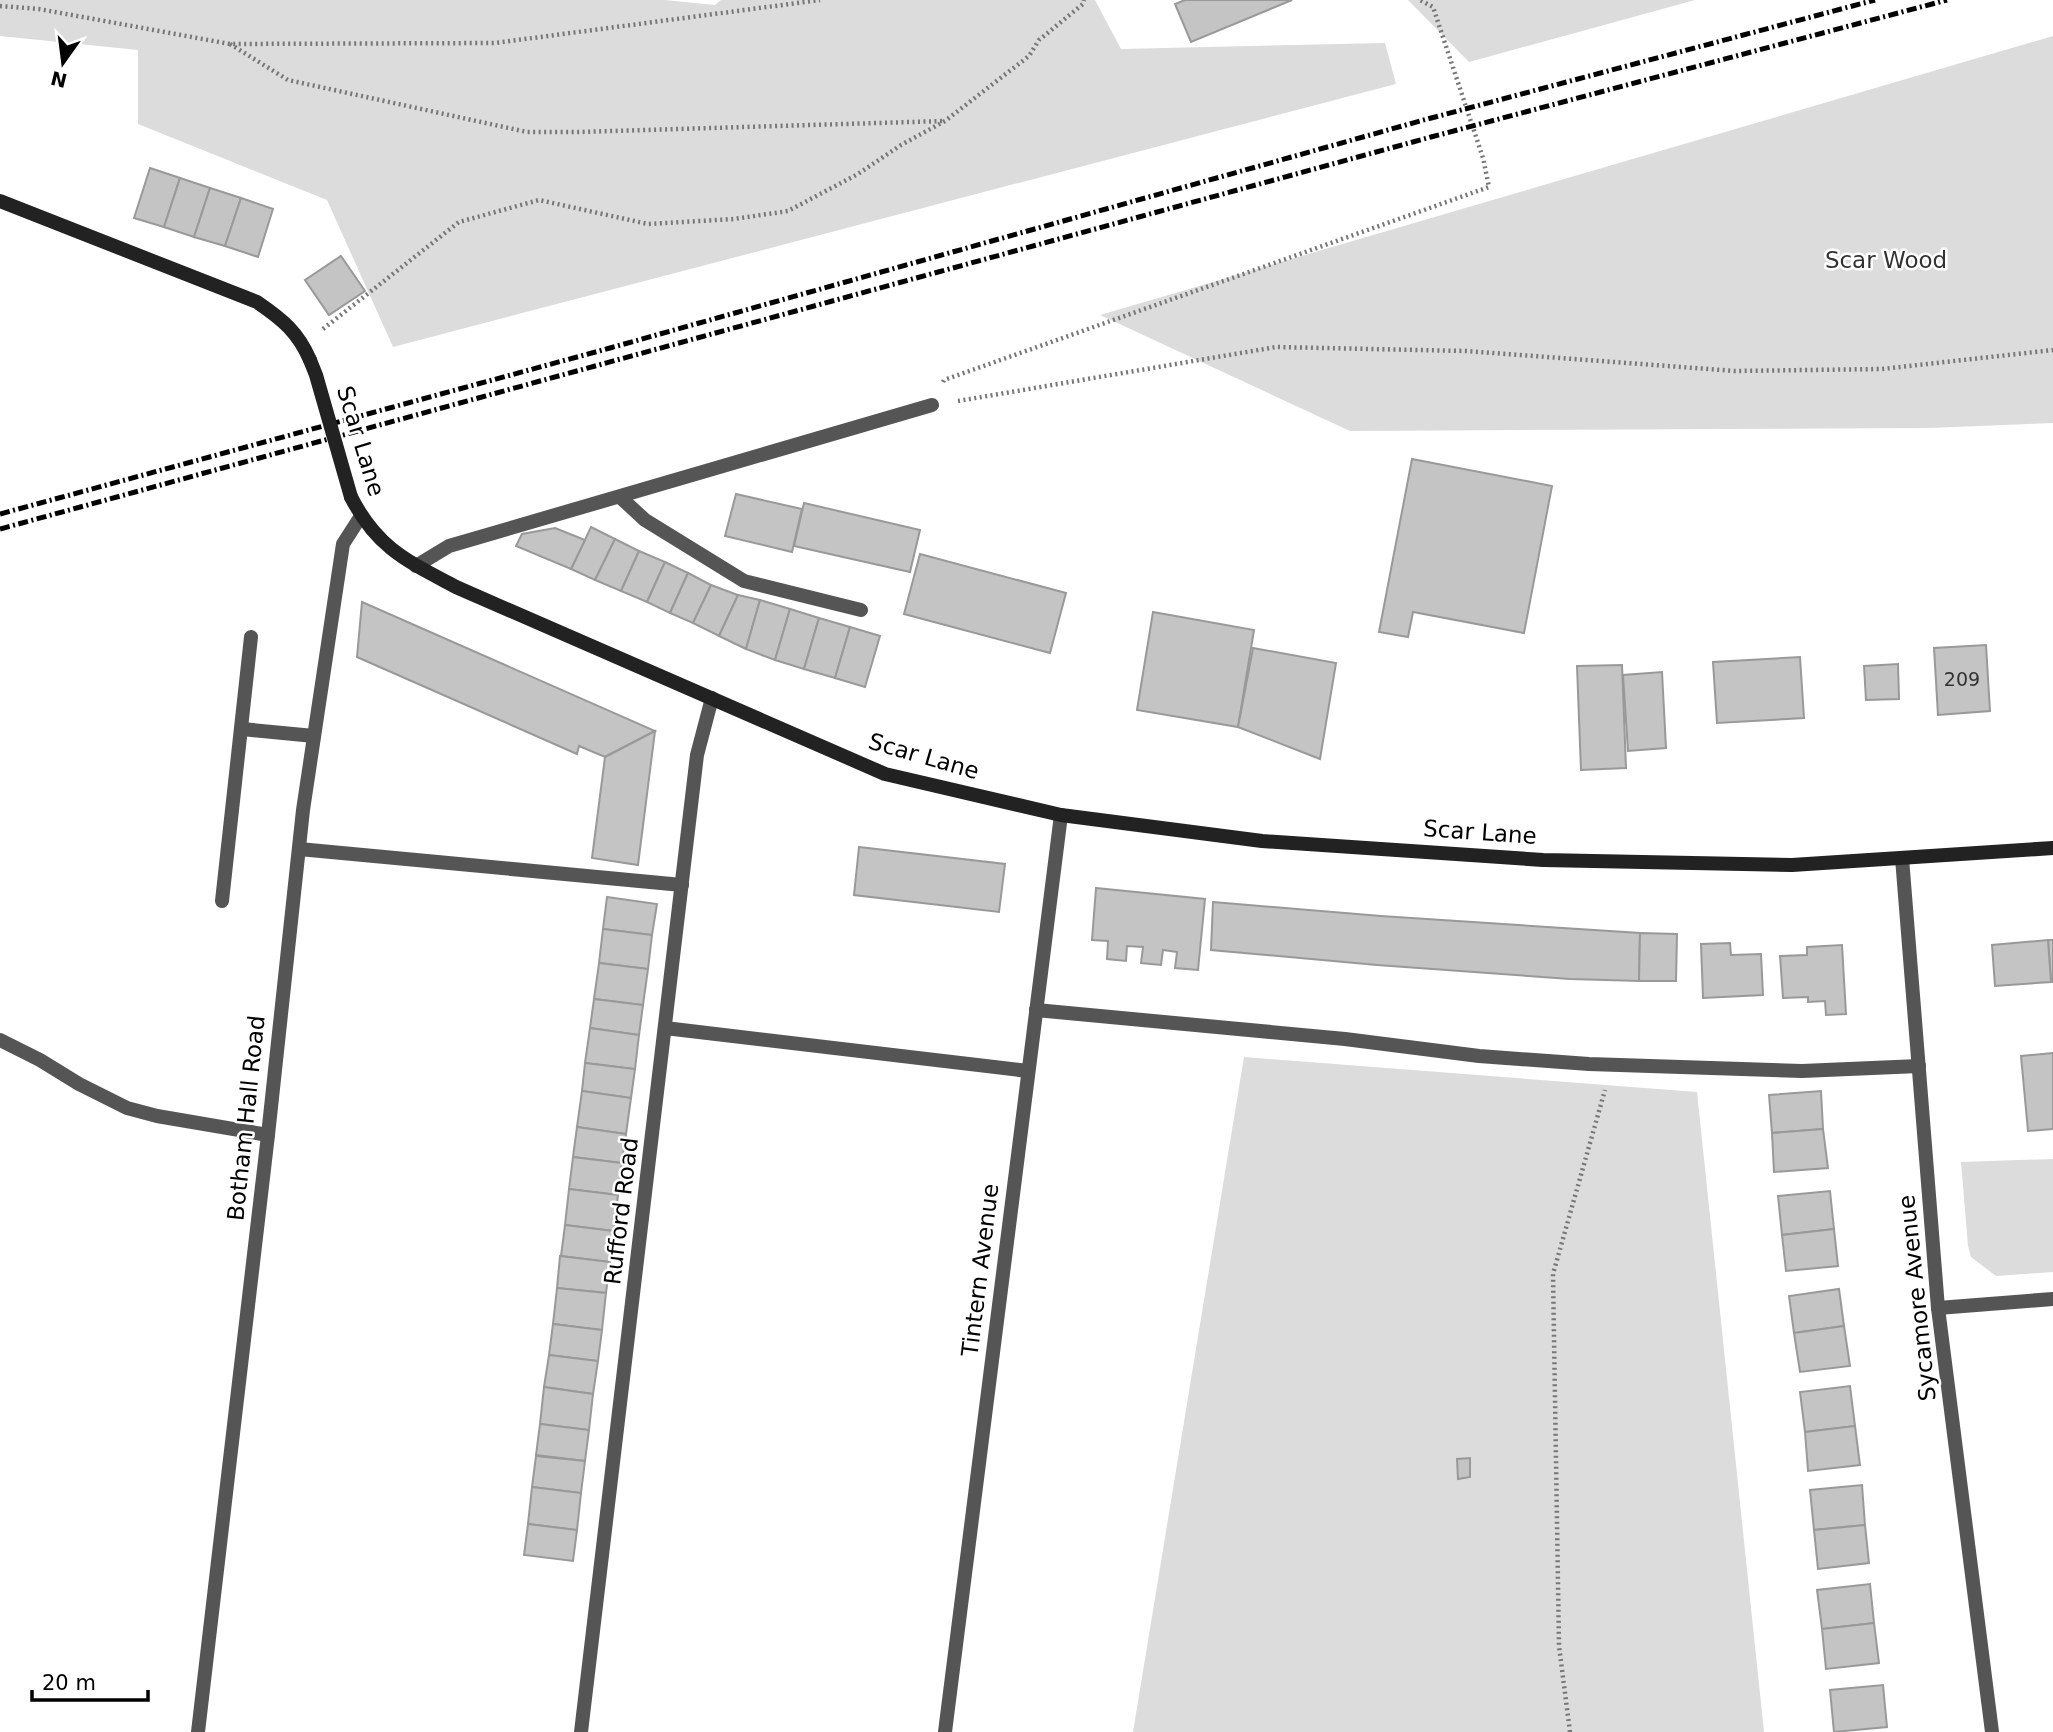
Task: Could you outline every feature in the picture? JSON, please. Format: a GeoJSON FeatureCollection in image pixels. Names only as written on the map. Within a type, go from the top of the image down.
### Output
{"type":"FeatureCollection","features":[{"type":"Feature","properties":{"kind":"main road","name":"Scar Lane"},"geometry":{"type":"LineString","coordinates":[[0,201],[257,302],[284,320],[303,345],[316,375],[351,497],[360,516],[385,545],[415,566],[456,587],[885,774],[1061,815],[1262,841],[1543,860],[1792,865],[2053,848]]}},
{"type":"Feature","properties":{"kind":"street"},"geometry":{"type":"LineString","coordinates":[[415,566],[449,546],[932,405]]}},
{"type":"Feature","properties":{"kind":"street"},"geometry":{"type":"LineString","coordinates":[[620,497],[645,520],[744,581],[861,610]]}},
{"type":"Feature","properties":{"kind":"street","name":"Botham Hall Road"},"geometry":{"type":"LineString","coordinates":[[198,1732],[314,736],[342,544],[360,516]]}},
{"type":"Feature","properties":{"kind":"street"},"geometry":{"type":"LineString","coordinates":[[222,901],[251,637]]}},
{"type":"Feature","properties":{"kind":"street","name":"Rufford Road"},"geometry":{"type":"LineString","coordinates":[[581,1732],[697,755],[712,698]]}},
{"type":"Feature","properties":{"kind":"street"},"geometry":{"type":"LineString","coordinates":[[242,729],[314,736]]}},
{"type":"Feature","properties":{"kind":"street","name":"Tintern Avenue"},"geometry":{"type":"LineString","coordinates":[[945,1732],[1061,815]]}},
{"type":"Feature","properties":{"kind":"street"},"geometry":{"type":"LineString","coordinates":[[299,849],[682,885]]}},
{"type":"Feature","properties":{"kind":"street","name":"Sycamore Avenue"},"geometry":{"type":"LineString","coordinates":[[1902,858],[1938,1308],[1992,1732]]}},
{"type":"Feature","properties":{"kind":"street"},"geometry":{"type":"LineString","coordinates":[[1036,1010],[1345,1039],[1479,1056],[1802,1071],[1919,1066]]}},
{"type":"Feature","properties":{"kind":"street"},"geometry":{"type":"LineString","coordinates":[[665,1028],[1028,1071]]}},
{"type":"Feature","properties":{"kind":"street"},"geometry":{"type":"LineString","coordinates":[[0,1040],[127,1108],[167,1118],[268,1135]]}},
{"type":"Feature","properties":{"kind":"street"},"geometry":{"type":"LineString","coordinates":[[1938,1308],[2053,1299]]}},
{"type":"Feature","properties":{"kind":"path"},"geometry":{"type":"LineString","coordinates":[[0,6],[39,9],[230,44],[495,43],[820,0]]}},
{"type":"Feature","properties":{"kind":"path"},"geometry":{"type":"LineString","coordinates":[[303,345],[459,222],[539,200],[648,224],[734,219],[788,211],[858,174],[901,145],[945,121],[1029,56],[1039,40],[1083,4],[1084,0]]}},
{"type":"Feature","properties":{"kind":"path"},"geometry":{"type":"LineString","coordinates":[[932,405],[944,380],[1489,187],[1483,158],[1433,7],[1420,0]]}},
{"type":"Feature","properties":{"kind":"path"},"geometry":{"type":"LineString","coordinates":[[230,44],[289,80],[527,132],[945,121]]}},
{"type":"Feature","properties":{"kind":"path"},"geometry":{"type":"LineString","coordinates":[[932,405],[1276,347],[1466,351],[1735,371],[1882,369],[2053,350]]}},
{"type":"Feature","properties":{"kind":"path"},"geometry":{"type":"LineString","coordinates":[[1570,1732],[1559,1646],[1553,1274],[1612,1064]]}},
{"type":"Feature","properties":{"kind":"green space"},"geometry":{"type":"Polygon","coordinates":[[[0,0],[665,0],[715,5],[721,0],[1095,0],[1121,49],[1385,43],[1396,84],[393,347],[327,200],[138,124],[138,50],[0,36],[0,0]]]}},
{"type":"Feature","properties":{"kind":"green space"},"geometry":{"type":"Polygon","coordinates":[[[1408,0],[1695,0],[1469,62],[1408,0]]]}},
{"type":"Feature","properties":{"kind":"green space","name":"Scar Wood"},"geometry":{"type":"Polygon","coordinates":[[[2053,36],[2053,423],[1930,428],[1350,431],[1100,315],[2053,36]]]}},
{"type":"Feature","properties":{"kind":"green space"},"geometry":{"type":"Polygon","coordinates":[[[1244,1057],[1697,1092],[1764,1732],[1133,1732],[1244,1057]]]}},
{"type":"Feature","properties":{"kind":"green space"},"geometry":{"type":"Polygon","coordinates":[[[2053,1159],[2053,1272],[1996,1276],[1971,1257],[1961,1162],[2053,1159]]]}},
{"type":"Feature","properties":{"kind":"building"},"geometry":{"type":"Polygon","coordinates":[[[1185,0],[1292,0],[1191,42],[1175,4],[1185,0]]]}},
{"type":"Feature","properties":{"kind":"building"},"geometry":{"type":"Polygon","coordinates":[[[150,168],[180,178],[164,227],[134,218],[150,168]]]}},
{"type":"Feature","properties":{"kind":"building"},"geometry":{"type":"Polygon","coordinates":[[[180,178],[210,188],[194,237],[164,227],[180,178]]]}},
{"type":"Feature","properties":{"kind":"building"},"geometry":{"type":"Polygon","coordinates":[[[210,188],[241,198],[225,246],[194,237],[210,188]]]}},
{"type":"Feature","properties":{"kind":"building"},"geometry":{"type":"Polygon","coordinates":[[[241,198],[273,209],[258,257],[225,246],[241,198]]]}},
{"type":"Feature","properties":{"kind":"building"},"geometry":{"type":"Polygon","coordinates":[[[341,256],[365,291],[329,315],[305,280],[341,256]]]}},
{"type":"Feature","properties":{"kind":"building"},"geometry":{"type":"Polygon","coordinates":[[[1412,459],[1552,486],[1524,633],[1413,612],[1408,637],[1379,632],[1412,459]]]}},
{"type":"Feature","properties":{"kind":"building"},"geometry":{"type":"Polygon","coordinates":[[[736,494],[802,509],[792,552],[725,536],[736,494]]]}},
{"type":"Feature","properties":{"kind":"building"},"geometry":{"type":"Polygon","coordinates":[[[804,503],[920,530],[910,572],[794,546],[804,503]]]}},
{"type":"Feature","properties":{"kind":"building"},"geometry":{"type":"Polygon","coordinates":[[[591,527],[615,539],[595,580],[571,569],[591,527]]]}},
{"type":"Feature","properties":{"kind":"building"},"geometry":{"type":"Polygon","coordinates":[[[555,528],[585,540],[571,569],[516,546],[522,534],[555,528]]]}},
{"type":"Feature","properties":{"kind":"building"},"geometry":{"type":"Polygon","coordinates":[[[615,539],[639,551],[621,591],[595,580],[615,539]]]}},
{"type":"Feature","properties":{"kind":"building"},"geometry":{"type":"Polygon","coordinates":[[[639,551],[665,562],[647,602],[621,591],[639,551]]]}},
{"type":"Feature","properties":{"kind":"building"},"geometry":{"type":"Polygon","coordinates":[[[920,554],[1066,593],[1050,653],[904,614],[920,554]]]}},
{"type":"Feature","properties":{"kind":"building"},"geometry":{"type":"Polygon","coordinates":[[[665,562],[688,573],[670,613],[647,602],[665,562]]]}},
{"type":"Feature","properties":{"kind":"building"},"geometry":{"type":"Polygon","coordinates":[[[688,573],[711,585],[693,623],[670,613],[688,573]]]}},
{"type":"Feature","properties":{"kind":"building"},"geometry":{"type":"Polygon","coordinates":[[[711,585],[738,595],[719,636],[693,623],[711,585]]]}},
{"type":"Feature","properties":{"kind":"building"},"geometry":{"type":"Polygon","coordinates":[[[738,595],[760,600],[746,649],[719,636],[738,595]]]}},
{"type":"Feature","properties":{"kind":"building"},"geometry":{"type":"Polygon","coordinates":[[[760,600],[790,609],[775,660],[746,649],[760,600]]]}},
{"type":"Feature","properties":{"kind":"building"},"geometry":{"type":"Polygon","coordinates":[[[362,602],[655,731],[605,757],[579,746],[577,754],[357,657],[362,602]]]}},
{"type":"Feature","properties":{"kind":"building"},"geometry":{"type":"Polygon","coordinates":[[[790,609],[819,618],[804,669],[775,660],[790,609]]]}},
{"type":"Feature","properties":{"kind":"building"},"geometry":{"type":"Polygon","coordinates":[[[1153,612],[1254,630],[1238,727],[1137,710],[1153,612]]]}},
{"type":"Feature","properties":{"kind":"building"},"geometry":{"type":"Polygon","coordinates":[[[819,618],[850,627],[835,678],[804,669],[819,618]]]}},
{"type":"Feature","properties":{"kind":"building"},"geometry":{"type":"Polygon","coordinates":[[[850,627],[880,636],[865,687],[835,678],[850,627]]]}},
{"type":"Feature","properties":{"kind":"building"},"geometry":{"type":"Polygon","coordinates":[[[1986,645],[1990,711],[1938,715],[1934,648],[1986,645]]]}},
{"type":"Feature","properties":{"kind":"building"},"geometry":{"type":"Polygon","coordinates":[[[1253,648],[1336,663],[1320,759],[1238,727],[1253,648]]]}},
{"type":"Feature","properties":{"kind":"building"},"geometry":{"type":"Polygon","coordinates":[[[1800,657],[1804,718],[1717,723],[1713,662],[1800,657]]]}},
{"type":"Feature","properties":{"kind":"building"},"geometry":{"type":"Polygon","coordinates":[[[1898,664],[1899,699],[1866,700],[1864,666],[1898,664]]]}},
{"type":"Feature","properties":{"kind":"building"},"geometry":{"type":"Polygon","coordinates":[[[1622,665],[1626,768],[1581,770],[1577,666],[1622,665]]]}},
{"type":"Feature","properties":{"kind":"building"},"geometry":{"type":"Polygon","coordinates":[[[1662,672],[1666,748],[1628,751],[1623,675],[1662,672]]]}},
{"type":"Feature","properties":{"kind":"building"},"geometry":{"type":"Polygon","coordinates":[[[655,731],[638,865],[592,858],[605,757],[655,731]]]}},
{"type":"Feature","properties":{"kind":"building"},"geometry":{"type":"Polygon","coordinates":[[[859,847],[1005,864],[999,912],[854,895],[859,847]]]}},
{"type":"Feature","properties":{"kind":"building"},"geometry":{"type":"Polygon","coordinates":[[[1096,888],[1205,899],[1198,970],[1175,968],[1177,952],[1163,950],[1161,965],[1141,963],[1143,947],[1127,946],[1126,961],[1107,959],[1108,941],[1092,940],[1096,888]]]}},
{"type":"Feature","properties":{"kind":"building"},"geometry":{"type":"Polygon","coordinates":[[[607,897],[657,904],[652,935],[603,929],[607,897]]]}},
{"type":"Feature","properties":{"kind":"building"},"geometry":{"type":"Polygon","coordinates":[[[1213,902],[1640,933],[1639,981],[1570,979],[1211,950],[1213,902]]]}},
{"type":"Feature","properties":{"kind":"building"},"geometry":{"type":"Polygon","coordinates":[[[603,929],[652,935],[648,969],[599,963],[603,929]]]}},
{"type":"Feature","properties":{"kind":"building"},"geometry":{"type":"Polygon","coordinates":[[[1640,933],[1677,934],[1676,981],[1639,981],[1640,933]]]}},
{"type":"Feature","properties":{"kind":"building"},"geometry":{"type":"Polygon","coordinates":[[[2048,940],[2053,940],[2053,982],[2051,982],[2048,940]]]}},
{"type":"Feature","properties":{"kind":"building"},"geometry":{"type":"Polygon","coordinates":[[[2048,940],[2051,982],[1995,986],[1992,945],[2048,940]]]}},
{"type":"Feature","properties":{"kind":"building"},"geometry":{"type":"Polygon","coordinates":[[[1730,943],[1731,955],[1761,954],[1763,995],[1703,998],[1701,944],[1730,943]]]}},
{"type":"Feature","properties":{"kind":"building"},"geometry":{"type":"Polygon","coordinates":[[[1842,945],[1846,1014],[1826,1015],[1825,1001],[1808,1002],[1808,997],[1783,998],[1780,956],[1807,955],[1807,947],[1842,945]]]}},
{"type":"Feature","properties":{"kind":"building"},"geometry":{"type":"Polygon","coordinates":[[[599,963],[648,969],[643,1005],[594,999],[599,963]]]}},
{"type":"Feature","properties":{"kind":"building"},"geometry":{"type":"Polygon","coordinates":[[[594,999],[643,1005],[639,1035],[590,1028],[594,999]]]}},
{"type":"Feature","properties":{"kind":"building"},"geometry":{"type":"Polygon","coordinates":[[[590,1028],[639,1035],[635,1069],[585,1063],[590,1028]]]}},
{"type":"Feature","properties":{"kind":"building"},"geometry":{"type":"Polygon","coordinates":[[[2053,1053],[2053,1129],[2028,1131],[2021,1056],[2053,1053]]]}},
{"type":"Feature","properties":{"kind":"building"},"geometry":{"type":"Polygon","coordinates":[[[585,1063],[635,1069],[631,1098],[582,1091],[585,1063]]]}},
{"type":"Feature","properties":{"kind":"building"},"geometry":{"type":"Polygon","coordinates":[[[582,1091],[631,1098],[626,1134],[577,1127],[582,1091]]]}},
{"type":"Feature","properties":{"kind":"building"},"geometry":{"type":"Polygon","coordinates":[[[1821,1091],[1823,1129],[1772,1133],[1769,1095],[1821,1091]]]}},
{"type":"Feature","properties":{"kind":"building"},"geometry":{"type":"Polygon","coordinates":[[[577,1127],[626,1134],[622,1163],[573,1157],[577,1127]]]}},
{"type":"Feature","properties":{"kind":"building"},"geometry":{"type":"Polygon","coordinates":[[[1823,1129],[1828,1168],[1774,1172],[1772,1133],[1823,1129]]]}},
{"type":"Feature","properties":{"kind":"building"},"geometry":{"type":"Polygon","coordinates":[[[573,1157],[622,1163],[618,1195],[569,1189],[573,1157]]]}},
{"type":"Feature","properties":{"kind":"building"},"geometry":{"type":"Polygon","coordinates":[[[569,1189],[618,1195],[614,1231],[565,1225],[569,1189]]]}},
{"type":"Feature","properties":{"kind":"building"},"geometry":{"type":"Polygon","coordinates":[[[1830,1191],[1834,1229],[1782,1235],[1778,1196],[1830,1191]]]}},
{"type":"Feature","properties":{"kind":"building"},"geometry":{"type":"Polygon","coordinates":[[[565,1225],[614,1231],[610,1262],[561,1256],[565,1225]]]}},
{"type":"Feature","properties":{"kind":"building"},"geometry":{"type":"Polygon","coordinates":[[[1834,1229],[1838,1266],[1786,1271],[1782,1235],[1834,1229]]]}},
{"type":"Feature","properties":{"kind":"building"},"geometry":{"type":"Polygon","coordinates":[[[560,1256],[610,1262],[606,1293],[557,1288],[560,1256]]]}},
{"type":"Feature","properties":{"kind":"building"},"geometry":{"type":"Polygon","coordinates":[[[557,1288],[606,1293],[602,1330],[553,1324],[557,1288]]]}},
{"type":"Feature","properties":{"kind":"building"},"geometry":{"type":"Polygon","coordinates":[[[1839,1289],[1844,1326],[1794,1333],[1789,1296],[1839,1289]]]}},
{"type":"Feature","properties":{"kind":"building"},"geometry":{"type":"Polygon","coordinates":[[[553,1324],[602,1330],[598,1361],[549,1355],[553,1324]]]}},
{"type":"Feature","properties":{"kind":"building"},"geometry":{"type":"Polygon","coordinates":[[[1844,1326],[1850,1366],[1800,1372],[1794,1333],[1844,1326]]]}},
{"type":"Feature","properties":{"kind":"building"},"geometry":{"type":"Polygon","coordinates":[[[549,1355],[598,1361],[593,1394],[544,1387],[549,1355]]]}},
{"type":"Feature","properties":{"kind":"building"},"geometry":{"type":"Polygon","coordinates":[[[1850,1386],[1855,1426],[1805,1432],[1800,1392],[1850,1386]]]}},
{"type":"Feature","properties":{"kind":"building"},"geometry":{"type":"Polygon","coordinates":[[[544,1387],[593,1394],[589,1430],[540,1424],[544,1387]]]}},
{"type":"Feature","properties":{"kind":"building"},"geometry":{"type":"Polygon","coordinates":[[[540,1424],[589,1430],[585,1461],[536,1455],[540,1424]]]}},
{"type":"Feature","properties":{"kind":"building"},"geometry":{"type":"Polygon","coordinates":[[[1855,1426],[1860,1465],[1808,1471],[1805,1432],[1855,1426]]]}},
{"type":"Feature","properties":{"kind":"building"},"geometry":{"type":"Polygon","coordinates":[[[536,1456],[585,1461],[581,1493],[532,1487],[536,1456]]]}},
{"type":"Feature","properties":{"kind":"building"},"geometry":{"type":"Polygon","coordinates":[[[1470,1458],[1470,1477],[1458,1479],[1457,1459],[1470,1458]]]}},
{"type":"Feature","properties":{"kind":"building"},"geometry":{"type":"Polygon","coordinates":[[[1862,1485],[1865,1525],[1814,1530],[1810,1490],[1862,1485]]]}},
{"type":"Feature","properties":{"kind":"building"},"geometry":{"type":"Polygon","coordinates":[[[532,1487],[581,1493],[577,1530],[528,1524],[532,1487]]]}},
{"type":"Feature","properties":{"kind":"building"},"geometry":{"type":"Polygon","coordinates":[[[528,1524],[577,1530],[573,1561],[524,1555],[528,1524]]]}},
{"type":"Feature","properties":{"kind":"building"},"geometry":{"type":"Polygon","coordinates":[[[1865,1525],[1869,1563],[1818,1569],[1814,1530],[1865,1525]]]}},
{"type":"Feature","properties":{"kind":"building"},"geometry":{"type":"Polygon","coordinates":[[[1870,1584],[1874,1623],[1822,1629],[1817,1590],[1870,1584]]]}},
{"type":"Feature","properties":{"kind":"building"},"geometry":{"type":"Polygon","coordinates":[[[1874,1623],[1879,1663],[1826,1669],[1822,1629],[1874,1623]]]}},
{"type":"Feature","properties":{"kind":"building"},"geometry":{"type":"Polygon","coordinates":[[[1883,1685],[1887,1727],[1834,1732],[1830,1690],[1883,1685]]]}},
{"type":"Feature","properties":{"kind":"railway"},"geometry":{"type":"LineString","coordinates":[[0,514],[610,348],[1420,121],[1875,0]]}},
{"type":"Feature","properties":{"kind":"railway"},"geometry":{"type":"LineString","coordinates":[[0,529],[1431,137],[1947,0]]}}]}
